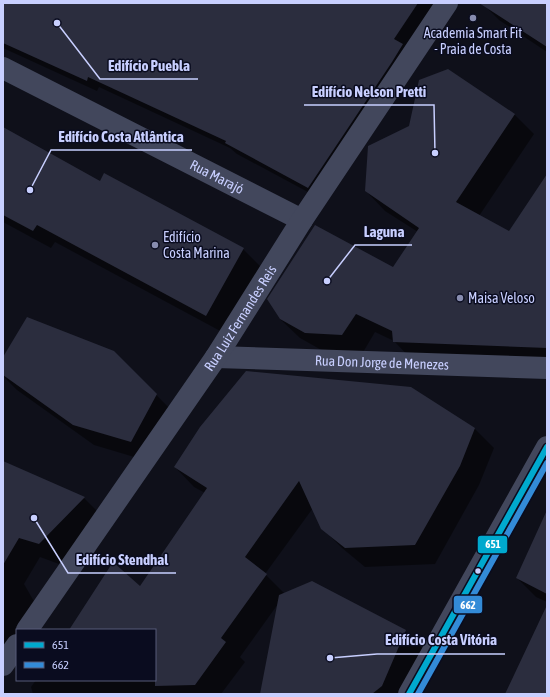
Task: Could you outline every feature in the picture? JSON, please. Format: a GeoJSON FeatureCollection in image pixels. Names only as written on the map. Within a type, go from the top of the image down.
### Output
{"type":"FeatureCollection","features":[{"type":"Feature","properties":{"kind":"street","name":"Rua Luiz Fernandes Reis"},"geometry":{"type":"LineString","coordinates":[[28,629],[216,357],[302,220],[447,3]]}},
{"type":"Feature","properties":{"kind":"street","name":"Rua Marajó"},"geometry":{"type":"LineString","coordinates":[[3,68],[302,220]]}},
{"type":"Feature","properties":{"kind":"street","name":"Rua Don Jorge de Menezes"},"geometry":{"type":"LineString","coordinates":[[216,357],[547,368]]}},
{"type":"Feature","properties":{"kind":"street"},"geometry":{"type":"LineString","coordinates":[[409,694],[547,447]]}},
{"type":"Feature","properties":{"kind":"street"},"geometry":{"type":"LineString","coordinates":[[3,665],[16,646]]}},
{"type":"Feature","properties":{"kind":"building"},"geometry":{"type":"Polygon","coordinates":[[[3,3],[418,3],[394,39],[403,44],[308,188],[225,143],[226,141],[88,77],[87,81],[3,43],[3,3]]]}},
{"type":"Feature","properties":{"kind":"building"},"geometry":{"type":"Polygon","coordinates":[[[479,3],[547,3],[547,47],[479,3]]]}},
{"type":"Feature","properties":{"kind":"building"},"geometry":{"type":"Polygon","coordinates":[[[448,69],[515,114],[456,202],[509,231],[547,174],[547,348],[393,342],[392,331],[356,314],[342,335],[305,333],[280,319],[267,299],[315,225],[393,267],[419,228],[365,191],[368,146],[409,126],[419,80],[448,69]]]}},
{"type":"Feature","properties":{"kind":"building","name":"Edifício Costa Marina"},"geometry":{"type":"Polygon","coordinates":[[[3,127],[100,181],[104,173],[244,248],[206,316],[37,225],[33,231],[3,215],[3,127]]]}},
{"type":"Feature","properties":{"kind":"building"},"geometry":{"type":"Polygon","coordinates":[[[27,317],[114,351],[157,394],[131,442],[73,425],[3,375],[3,357],[27,317]]]}},
{"type":"Feature","properties":{"kind":"building"},"geometry":{"type":"Polygon","coordinates":[[[246,371],[411,387],[475,428],[460,466],[415,545],[345,548],[321,529],[299,481],[245,557],[267,574],[221,638],[226,642],[195,685],[155,686],[156,629],[70,629],[113,562],[140,586],[207,488],[174,467],[200,427],[246,371]]]}},
{"type":"Feature","properties":{"kind":"building"},"geometry":{"type":"Polygon","coordinates":[[[3,461],[85,497],[39,544],[19,538],[3,565],[3,461]]]}},
{"type":"Feature","properties":{"kind":"building"},"geometry":{"type":"Polygon","coordinates":[[[547,510],[547,594],[516,578],[547,510]]]}},
{"type":"Feature","properties":{"kind":"building"},"geometry":{"type":"Polygon","coordinates":[[[312,581],[406,630],[382,686],[372,694],[260,694],[279,595],[312,581]]]}},
{"type":"Feature","properties":{"kind":"building"},"geometry":{"type":"Polygon","coordinates":[[[547,605],[547,694],[505,694],[547,605]]]}},
{"type":"Feature","properties":{"kind":"transit line","name":"651"},"geometry":{"type":"LineString","coordinates":[[409,694],[547,447]]}},
{"type":"Feature","properties":{"kind":"transit line","name":"662"},"geometry":{"type":"LineString","coordinates":[[418,694],[547,463]]}},
{"type":"Feature","properties":{"kind":"place","name":"Academia Smart Fit - Praia de Costa"},"geometry":{"type":"Point","coordinates":[473,18]}},
{"type":"Feature","properties":{"kind":"place","name":"Edifício Puebla"},"geometry":{"type":"Point","coordinates":[57,23]}},
{"type":"Feature","properties":{"kind":"place","name":"Edifício Nelson Pretti"},"geometry":{"type":"Point","coordinates":[435,153]}},
{"type":"Feature","properties":{"kind":"place","name":"Edifício Costa Atlântica"},"geometry":{"type":"Point","coordinates":[30,190]}},
{"type":"Feature","properties":{"kind":"place","name":"Edifício Costa Marina"},"geometry":{"type":"Point","coordinates":[155,245]}},
{"type":"Feature","properties":{"kind":"place","name":"Laguna"},"geometry":{"type":"Point","coordinates":[327,281]}},
{"type":"Feature","properties":{"kind":"place","name":"Maisa Veloso"},"geometry":{"type":"Point","coordinates":[460,298]}},
{"type":"Feature","properties":{"kind":"place","name":"Edifício Stendhal"},"geometry":{"type":"Point","coordinates":[34,518]}},
{"type":"Feature","properties":{"kind":"place","name":"Edifício Costa Vitória"},"geometry":{"type":"Point","coordinates":[330,658]}}]}
